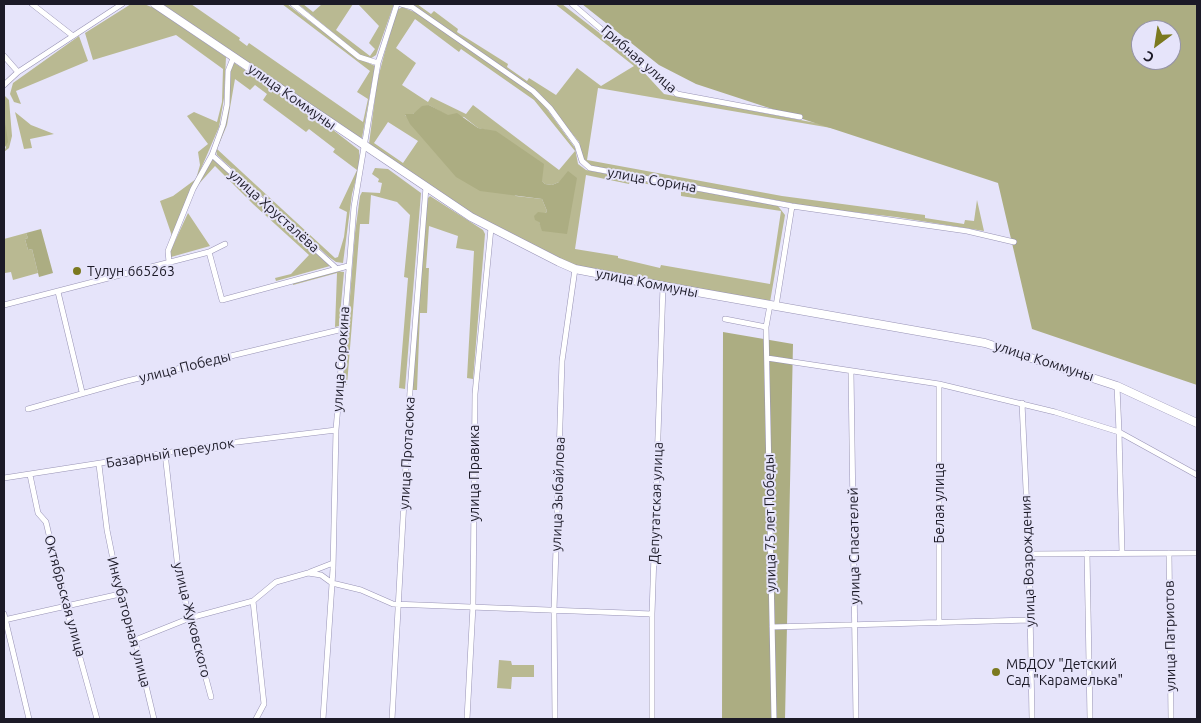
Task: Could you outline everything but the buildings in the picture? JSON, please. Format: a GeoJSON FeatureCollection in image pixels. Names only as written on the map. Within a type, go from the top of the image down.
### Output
{"type":"FeatureCollection","features":[{"type":"Feature","properties":{"kind":"street"},"geometry":{"type":"LineString","coordinates":[[32,4],[73,36]]}},
{"type":"Feature","properties":{"kind":"street"},"geometry":{"type":"LineString","coordinates":[[4,85],[18,72],[122,4]]}},
{"type":"Feature","properties":{"kind":"street","name":"улица Коммуны"},"geometry":{"type":"LineString","coordinates":[[155,4],[365,147],[490,228],[575,269],[773,306],[985,342],[1117,386],[1197,423]]}},
{"type":"Feature","properties":{"kind":"street"},"geometry":{"type":"LineString","coordinates":[[293,4],[359,57],[378,63]]}},
{"type":"Feature","properties":{"kind":"street","name":"улица Сорокина"},"geometry":{"type":"LineString","coordinates":[[323,719],[333,563],[336,430],[354,207],[378,63],[399,4]]}},
{"type":"Feature","properties":{"kind":"street","name":"улица Сорина"},"geometry":{"type":"LineString","coordinates":[[399,4],[412,7],[533,91],[555,114],[577,145],[582,161],[590,168],[792,206],[967,231],[1014,242]]}},
{"type":"Feature","properties":{"kind":"street","name":"Грибная улица"},"geometry":{"type":"LineString","coordinates":[[572,4],[600,25],[677,94],[800,117]]}},
{"type":"Feature","properties":{"kind":"street"},"geometry":{"type":"LineString","coordinates":[[4,56],[18,72]]}},
{"type":"Feature","properties":{"kind":"street"},"geometry":{"type":"LineString","coordinates":[[169,262],[168,251],[171,242],[193,189],[212,155],[225,119],[228,71],[234,56]]}},
{"type":"Feature","properties":{"kind":"street","name":"улица Хрусталёва"},"geometry":{"type":"LineString","coordinates":[[212,155],[336,268]]}},
{"type":"Feature","properties":{"kind":"street","name":"улица Протасюка"},"geometry":{"type":"LineString","coordinates":[[392,719],[400,604],[410,391],[426,187]]}},
{"type":"Feature","properties":{"kind":"street","name":"улица 75 лет Победы"},"geometry":{"type":"LineString","coordinates":[[774,719],[766,327],[773,306],[792,206]]}},
{"type":"Feature","properties":{"kind":"street","name":"улица Правика"},"geometry":{"type":"LineString","coordinates":[[467,719],[473,606],[475,394],[490,228]]}},
{"type":"Feature","properties":{"kind":"street"},"geometry":{"type":"LineString","coordinates":[[4,305],[209,252],[225,244]]}},
{"type":"Feature","properties":{"kind":"street"},"geometry":{"type":"LineString","coordinates":[[209,252],[222,300],[348,266]]}},
{"type":"Feature","properties":{"kind":"street","name":"улица Зыбайлова"},"geometry":{"type":"LineString","coordinates":[[555,719],[554,610],[562,361],[575,269]]}},
{"type":"Feature","properties":{"kind":"street","name":"Депутатская улица"},"geometry":{"type":"LineString","coordinates":[[652,719],[652,614],[663,286]]}},
{"type":"Feature","properties":{"kind":"street"},"geometry":{"type":"LineString","coordinates":[[58,292],[82,392]]}},
{"type":"Feature","properties":{"kind":"street"},"geometry":{"type":"LineString","coordinates":[[725,319],[766,327]]}},
{"type":"Feature","properties":{"kind":"street","name":"улица Победы"},"geometry":{"type":"LineString","coordinates":[[28,409],[82,392],[343,329]]}},
{"type":"Feature","properties":{"kind":"street"},"geometry":{"type":"LineString","coordinates":[[767,358],[939,384],[1022,403],[1119,432],[1197,476]]}},
{"type":"Feature","properties":{"kind":"street","name":"улица Спасателей"},"geometry":{"type":"LineString","coordinates":[[851,372],[856,719]]}},
{"type":"Feature","properties":{"kind":"street","name":"Белая улица"},"geometry":{"type":"LineString","coordinates":[[939,384],[939,623]]}},
{"type":"Feature","properties":{"kind":"street"},"geometry":{"type":"LineString","coordinates":[[1117,386],[1122,553]]}},
{"type":"Feature","properties":{"kind":"street","name":"улица Возрождения"},"geometry":{"type":"LineString","coordinates":[[1022,403],[1029,554],[1032,719]]}},
{"type":"Feature","properties":{"kind":"street","name":"Базарный переулок"},"geometry":{"type":"LineString","coordinates":[[4,478],[99,465],[164,453],[336,430]]}},
{"type":"Feature","properties":{"kind":"street","name":"улица Жуковского"},"geometry":{"type":"LineString","coordinates":[[164,453],[179,578],[211,697]]}},
{"type":"Feature","properties":{"kind":"street","name":"Инкубаторная улица"},"geometry":{"type":"LineString","coordinates":[[99,465],[107,530],[120,594],[135,640],[154,719]]}},
{"type":"Feature","properties":{"kind":"street","name":"Октябрьская улица"},"geometry":{"type":"LineString","coordinates":[[30,475],[38,513],[46,522],[66,607],[98,719]]}},
{"type":"Feature","properties":{"kind":"street"},"geometry":{"type":"LineString","coordinates":[[1087,553],[1090,719]]}},
{"type":"Feature","properties":{"kind":"street","name":"улица Патриотов"},"geometry":{"type":"LineString","coordinates":[[1168,553],[1171,719]]}},
{"type":"Feature","properties":{"kind":"street"},"geometry":{"type":"LineString","coordinates":[[1029,554],[1197,553]]}},
{"type":"Feature","properties":{"kind":"street"},"geometry":{"type":"LineString","coordinates":[[135,640],[190,618],[253,601],[276,582],[308,573],[333,563]]}},
{"type":"Feature","properties":{"kind":"street"},"geometry":{"type":"LineString","coordinates":[[308,573],[321,575],[332,583],[361,590],[389,603],[652,614]]}},
{"type":"Feature","properties":{"kind":"street"},"geometry":{"type":"LineString","coordinates":[[29,719],[4,618],[66,607],[120,594]]}},
{"type":"Feature","properties":{"kind":"street"},"geometry":{"type":"LineString","coordinates":[[253,601],[264,704],[256,719]]}},
{"type":"Feature","properties":{"kind":"street"},"geometry":{"type":"LineString","coordinates":[[772,627],[1030,620]]}},
{"type":"Feature","properties":{"kind":"green space"},"geometry":{"type":"Polygon","coordinates":[[[131,4],[144,4],[154,8],[226,57],[224,98],[219,127],[172,236],[160,201],[173,196],[196,179],[200,165],[198,152],[208,144],[187,116],[194,112],[217,122],[222,102],[223,69],[176,35],[93,60],[85,33],[131,4]]]}},
{"type":"Feature","properties":{"kind":"green space"},"geometry":{"type":"Polygon","coordinates":[[[162,4],[191,4],[240,38],[239,40],[247,46],[249,43],[363,122],[368,99],[357,92],[370,71],[282,4],[287,4],[358,58],[375,66],[362,138],[355,136],[162,4]]]}},
{"type":"Feature","properties":{"kind":"green space"},"geometry":{"type":"Polygon","coordinates":[[[298,4],[303,4],[313,12],[322,4],[353,4],[336,30],[370,56],[375,49],[369,43],[379,26],[358,4],[394,4],[376,55],[370,59],[363,57],[298,4]]]}},
{"type":"Feature","properties":{"kind":"green space"},"geometry":{"type":"Polygon","coordinates":[[[409,4],[417,4],[431,14],[434,11],[458,29],[457,32],[508,64],[507,67],[527,81],[529,78],[556,95],[577,68],[601,86],[634,66],[555,4],[562,4],[628,55],[664,94],[837,127],[837,129],[598,88],[587,160],[782,196],[925,215],[925,218],[964,224],[965,220],[974,221],[977,200],[984,231],[896,217],[818,208],[588,165],[582,158],[579,142],[539,93],[409,4]]]}},
{"type":"Feature","properties":{"kind":"green space"},"geometry":{"type":"Polygon","coordinates":[[[582,4],[1197,4],[1197,385],[1032,329],[998,183],[696,84],[659,65],[582,4]]]}},
{"type":"Feature","properties":{"kind":"green space"},"geometry":{"type":"Polygon","coordinates":[[[402,7],[417,13],[531,92],[544,105],[575,148],[578,164],[586,170],[778,206],[785,215],[770,302],[589,269],[560,261],[443,198],[369,144],[377,82],[397,10],[402,7]],[[415,19],[396,48],[416,63],[402,85],[428,102],[431,97],[466,114],[473,105],[559,170],[575,151],[534,100],[461,49],[459,52],[415,19]],[[429,105],[413,114],[405,115],[516,196],[542,199],[547,211],[539,222],[541,226],[559,182],[552,185],[545,184],[486,130],[478,128],[464,117],[448,116],[429,105]],[[388,122],[374,143],[403,163],[418,141],[388,122]],[[586,175],[575,249],[618,256],[618,258],[660,268],[661,265],[770,284],[781,211],[681,196],[681,190],[630,181],[629,184],[586,175]]]}},
{"type":"Feature","properties":{"kind":"green space"},"geometry":{"type":"Polygon","coordinates":[[[79,36],[88,61],[16,91],[21,104],[14,102],[10,94],[13,83],[79,36]]]}},
{"type":"Feature","properties":{"kind":"green space"},"geometry":{"type":"Polygon","coordinates":[[[233,62],[328,126],[359,150],[360,164],[352,194],[343,263],[336,262],[329,257],[217,155],[216,151],[225,126],[230,72],[233,62]],[[235,79],[227,125],[217,149],[335,258],[338,257],[344,237],[347,212],[339,208],[357,170],[333,152],[335,149],[309,129],[306,132],[263,100],[267,94],[255,85],[250,90],[235,79]]]}},
{"type":"Feature","properties":{"kind":"green space"},"geometry":{"type":"Polygon","coordinates":[[[4,95],[9,100],[12,136],[9,148],[4,152],[6,147],[4,95]]]}},
{"type":"Feature","properties":{"kind":"green space"},"geometry":{"type":"Polygon","coordinates":[[[429,105],[448,115],[457,113],[478,128],[496,131],[544,164],[542,181],[545,184],[552,185],[559,182],[568,171],[577,178],[567,234],[542,231],[539,222],[535,220],[534,216],[538,212],[546,213],[547,211],[542,199],[480,191],[456,177],[410,124],[405,114],[413,114],[422,106],[429,105]]]}},
{"type":"Feature","properties":{"kind":"green space"},"geometry":{"type":"Polygon","coordinates":[[[15,112],[31,125],[54,134],[30,139],[32,148],[24,149],[15,112]]]}},
{"type":"Feature","properties":{"kind":"green space"},"geometry":{"type":"Polygon","coordinates":[[[4,113],[8,142],[4,149],[4,113]]]}},
{"type":"Feature","properties":{"kind":"green space"},"geometry":{"type":"Polygon","coordinates":[[[212,159],[330,266],[276,281],[275,278],[291,274],[309,255],[215,166],[197,186],[212,159]]]}},
{"type":"Feature","properties":{"kind":"green space"},"geometry":{"type":"Polygon","coordinates":[[[375,168],[388,169],[421,193],[405,389],[399,388],[408,278],[404,277],[410,215],[397,202],[371,195],[369,224],[360,224],[347,385],[343,385],[355,233],[360,196],[362,192],[380,193],[382,183],[378,182],[379,179],[372,174],[375,168]]]}},
{"type":"Feature","properties":{"kind":"green space"},"geometry":{"type":"Polygon","coordinates":[[[430,196],[483,230],[485,234],[472,392],[473,379],[467,378],[474,251],[456,248],[458,236],[429,226],[426,268],[429,268],[427,313],[420,313],[417,390],[412,390],[425,201],[430,196]]]}},
{"type":"Feature","properties":{"kind":"green space"},"geometry":{"type":"Polygon","coordinates":[[[188,213],[210,246],[171,257],[169,254],[188,213]]]}},
{"type":"Feature","properties":{"kind":"green space"},"geometry":{"type":"Polygon","coordinates":[[[41,229],[53,273],[39,277],[32,249],[28,250],[25,239],[28,238],[26,233],[41,229]]]}},
{"type":"Feature","properties":{"kind":"green space"},"geometry":{"type":"Polygon","coordinates":[[[26,233],[28,238],[25,239],[28,250],[32,249],[38,273],[13,280],[11,272],[5,273],[4,239],[26,233]]]}},
{"type":"Feature","properties":{"kind":"green space"},"geometry":{"type":"Polygon","coordinates":[[[337,271],[344,272],[339,326],[335,327],[337,273],[293,285],[292,281],[337,271]]]}},
{"type":"Feature","properties":{"kind":"green space"},"geometry":{"type":"Polygon","coordinates":[[[723,332],[793,344],[785,719],[722,719],[723,332]]]}},
{"type":"Feature","properties":{"kind":"green space"},"geometry":{"type":"Polygon","coordinates":[[[499,660],[511,661],[512,665],[534,665],[534,677],[512,677],[511,689],[497,688],[499,660]]]}},
{"type":"Feature","properties":{"kind":"place","name":"Тулун 665263"},"geometry":{"type":"Point","coordinates":[77,271]}},
{"type":"Feature","properties":{"kind":"place","name":"МБДОУ \"Детский Сад \"Карамелька\""},"geometry":{"type":"Point","coordinates":[996,672]}}]}
